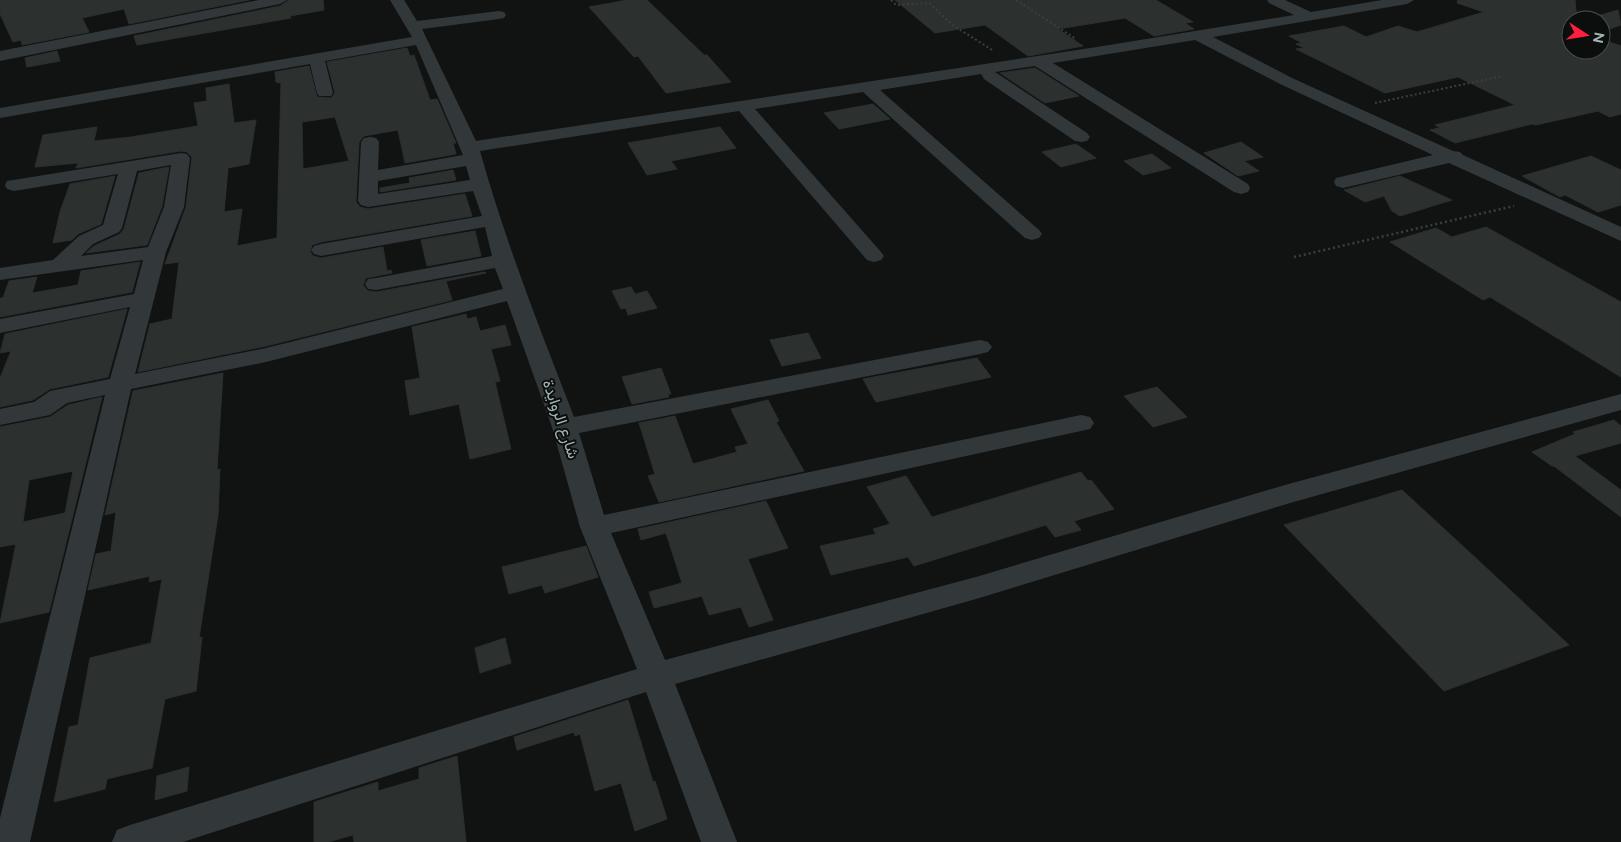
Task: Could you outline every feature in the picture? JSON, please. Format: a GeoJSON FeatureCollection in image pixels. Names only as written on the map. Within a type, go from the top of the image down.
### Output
{"type":"FeatureCollection","features":[{"type":"Feature","properties":{"kind":"street"},"geometry":{"type":"LineString","coordinates":[[0,56],[280,0]]}},
{"type":"Feature","properties":{"kind":"street","name":"شارع الروايدة"},"geometry":{"type":"LineString","coordinates":[[396,0],[416,33],[472,153],[480,184],[493,220],[503,260],[565,427],[594,527],[656,676],[719,842]]}},
{"type":"Feature","properties":{"kind":"street"},"geometry":{"type":"LineString","coordinates":[[1274,0],[1308,16]]}},
{"type":"Feature","properties":{"kind":"street"},"geometry":{"type":"LineString","coordinates":[[370,177],[472,153],[743,105],[1016,65],[1407,0]]}},
{"type":"Feature","properties":{"kind":"street"},"geometry":{"type":"LineString","coordinates":[[0,113],[316,57],[499,15]]}},
{"type":"Feature","properties":{"kind":"street"},"geometry":{"type":"LineString","coordinates":[[1196,35],[1286,81],[1454,156],[1621,235]]}},
{"type":"Feature","properties":{"kind":"street"},"geometry":{"type":"LineString","coordinates":[[316,57],[325,92]]}},
{"type":"Feature","properties":{"kind":"street"},"geometry":{"type":"LineString","coordinates":[[1038,61],[1241,188]]}},
{"type":"Feature","properties":{"kind":"street"},"geometry":{"type":"LineString","coordinates":[[985,69],[990,76],[1081,137]]}},
{"type":"Feature","properties":{"kind":"street"},"geometry":{"type":"LineString","coordinates":[[866,86],[1032,234]]}},
{"type":"Feature","properties":{"kind":"street"},"geometry":{"type":"LineString","coordinates":[[743,105],[874,256]]}},
{"type":"Feature","properties":{"kind":"street"},"geometry":{"type":"LineString","coordinates":[[370,142],[368,201],[480,184]]}},
{"type":"Feature","properties":{"kind":"street"},"geometry":{"type":"LineString","coordinates":[[1343,182],[1454,156]]}},
{"type":"Feature","properties":{"kind":"street"},"geometry":{"type":"LineString","coordinates":[[12,842],[120,384],[156,252],[174,207],[180,158],[14,185]]}},
{"type":"Feature","properties":{"kind":"street"},"geometry":{"type":"LineString","coordinates":[[59,266],[86,240],[112,228],[130,166]]}},
{"type":"Feature","properties":{"kind":"street"},"geometry":{"type":"LineString","coordinates":[[321,250],[493,220]]}},
{"type":"Feature","properties":{"kind":"street"},"geometry":{"type":"LineString","coordinates":[[0,274],[156,252]]}},
{"type":"Feature","properties":{"kind":"street"},"geometry":{"type":"LineString","coordinates":[[376,284],[503,260]]}},
{"type":"Feature","properties":{"kind":"street"},"geometry":{"type":"LineString","coordinates":[[0,417],[41,409],[59,397],[266,355],[515,292]]}},
{"type":"Feature","properties":{"kind":"street"},"geometry":{"type":"LineString","coordinates":[[0,326],[145,298]]}},
{"type":"Feature","properties":{"kind":"street"},"geometry":{"type":"LineString","coordinates":[[565,427],[980,347]]}},
{"type":"Feature","properties":{"kind":"street"},"geometry":{"type":"LineString","coordinates":[[130,842],[656,676],[976,588],[1285,495],[1621,402]]}},
{"type":"Feature","properties":{"kind":"street"},"geometry":{"type":"LineString","coordinates":[[594,527],[1081,423]]}},
{"type":"Feature","properties":{"kind":"path"},"geometry":{"type":"LineString","coordinates":[[891,0],[896,5],[929,4],[954,26],[1016,65]]}},
{"type":"Feature","properties":{"kind":"path"},"geometry":{"type":"LineString","coordinates":[[1016,0],[1097,52]]}},
{"type":"Feature","properties":{"kind":"path"},"geometry":{"type":"LineString","coordinates":[[1347,108],[1503,76]]}},
{"type":"Feature","properties":{"kind":"path"},"geometry":{"type":"LineString","coordinates":[[1294,257],[1544,199]]}},
{"type":"Feature","properties":{"kind":"building"},"geometry":{"type":"Polygon","coordinates":[[[0,0],[249,0],[129,24],[124,9],[82,18],[89,32],[22,45],[21,40],[13,42],[0,14],[0,0]]]}},
{"type":"Feature","properties":{"kind":"building"},"geometry":{"type":"Polygon","coordinates":[[[289,0],[323,0],[324,10],[290,16],[291,18],[137,45],[134,36],[280,6],[289,0]]]}},
{"type":"Feature","properties":{"kind":"building"},"geometry":{"type":"Polygon","coordinates":[[[627,0],[647,0],[704,55],[707,55],[731,82],[666,93],[638,56],[634,57],[589,7],[627,0]]]}},
{"type":"Feature","properties":{"kind":"building"},"geometry":{"type":"Polygon","coordinates":[[[895,0],[1156,0],[1193,22],[1185,23],[1194,29],[1154,36],[1125,18],[1058,29],[1083,46],[1028,56],[985,25],[935,33],[895,0]]]}},
{"type":"Feature","properties":{"kind":"building"},"geometry":{"type":"Polygon","coordinates":[[[1458,0],[1575,0],[1576,10],[1561,10],[1561,60],[1611,60],[1611,42],[1621,46],[1621,114],[1610,117],[1598,111],[1536,125],[1532,124],[1455,143],[1430,130],[1440,128],[1435,125],[1515,105],[1458,77],[1385,93],[1296,49],[1304,48],[1296,44],[1302,43],[1289,36],[1344,26],[1366,37],[1398,26],[1417,32],[1484,12],[1457,3],[1458,0]]]}},
{"type":"Feature","properties":{"kind":"building"},"geometry":{"type":"Polygon","coordinates":[[[1618,10],[1621,25],[1611,28],[1611,12],[1618,10]]]}},
{"type":"Feature","properties":{"kind":"building"},"geometry":{"type":"Polygon","coordinates":[[[407,48],[410,56],[414,55],[430,100],[437,99],[456,143],[453,143],[456,154],[405,163],[398,130],[364,136],[359,142],[356,202],[360,207],[368,209],[465,194],[472,216],[321,242],[312,245],[310,251],[313,256],[321,258],[383,247],[387,271],[391,270],[392,273],[366,278],[363,285],[368,291],[376,292],[486,273],[446,281],[452,300],[266,346],[138,372],[150,324],[172,319],[179,262],[165,264],[186,207],[192,157],[187,152],[181,151],[76,168],[78,163],[35,167],[43,135],[97,127],[94,141],[198,126],[194,103],[207,101],[206,88],[229,84],[234,123],[256,120],[249,164],[228,168],[224,212],[242,209],[237,246],[277,238],[281,83],[276,82],[275,72],[309,66],[317,97],[331,98],[335,93],[327,62],[407,48]],[[335,117],[302,122],[303,169],[349,161],[335,117]]]}},
{"type":"Feature","properties":{"kind":"building"},"geometry":{"type":"Polygon","coordinates":[[[57,51],[60,61],[27,67],[25,58],[57,51]]]}},
{"type":"Feature","properties":{"kind":"building"},"geometry":{"type":"Polygon","coordinates":[[[1035,68],[1079,96],[1045,103],[1000,73],[1035,68]]]}},
{"type":"Feature","properties":{"kind":"building"},"geometry":{"type":"Polygon","coordinates":[[[873,104],[890,119],[839,129],[824,113],[873,104]]]}},
{"type":"Feature","properties":{"kind":"building"},"geometry":{"type":"Polygon","coordinates":[[[720,127],[736,148],[671,161],[677,169],[647,175],[628,143],[720,127]]]}},
{"type":"Feature","properties":{"kind":"building"},"geometry":{"type":"Polygon","coordinates":[[[1241,142],[1263,157],[1244,161],[1259,171],[1238,176],[1204,153],[1241,142]]]}},
{"type":"Feature","properties":{"kind":"building"},"geometry":{"type":"Polygon","coordinates":[[[1076,144],[1096,158],[1061,167],[1042,152],[1076,144]]]}},
{"type":"Feature","properties":{"kind":"building"},"geometry":{"type":"Polygon","coordinates":[[[1152,154],[1171,168],[1143,175],[1124,161],[1152,154]]]}},
{"type":"Feature","properties":{"kind":"building"},"geometry":{"type":"Polygon","coordinates":[[[1591,156],[1621,170],[1621,205],[1598,212],[1565,195],[1560,197],[1522,176],[1591,156]]]}},
{"type":"Feature","properties":{"kind":"building"},"geometry":{"type":"Polygon","coordinates":[[[169,167],[162,206],[147,245],[86,253],[94,246],[120,234],[124,229],[139,173],[169,167]]]}},
{"type":"Feature","properties":{"kind":"building"},"geometry":{"type":"Polygon","coordinates":[[[453,170],[456,180],[380,192],[380,188],[410,183],[409,178],[453,170]]]}},
{"type":"Feature","properties":{"kind":"building"},"geometry":{"type":"Polygon","coordinates":[[[115,176],[101,224],[78,234],[72,240],[53,243],[60,212],[70,184],[115,176]]]}},
{"type":"Feature","properties":{"kind":"building"},"geometry":{"type":"Polygon","coordinates":[[[1400,176],[1452,200],[1400,216],[1392,211],[1384,196],[1365,202],[1344,190],[1400,176]]]}},
{"type":"Feature","properties":{"kind":"building"},"geometry":{"type":"Polygon","coordinates":[[[1486,227],[1621,302],[1621,377],[1490,297],[1483,300],[1390,242],[1436,228],[1452,237],[1486,227]]]}},
{"type":"Feature","properties":{"kind":"building"},"geometry":{"type":"Polygon","coordinates":[[[475,231],[481,256],[427,266],[421,240],[475,231]]]}},
{"type":"Feature","properties":{"kind":"building"},"geometry":{"type":"Polygon","coordinates":[[[140,262],[132,292],[0,317],[0,298],[3,298],[9,281],[37,277],[32,293],[78,285],[81,271],[140,262]]]}},
{"type":"Feature","properties":{"kind":"building"},"geometry":{"type":"Polygon","coordinates":[[[631,287],[635,294],[647,291],[657,308],[628,315],[626,308],[621,309],[612,291],[631,287]]]}},
{"type":"Feature","properties":{"kind":"building"},"geometry":{"type":"Polygon","coordinates":[[[127,309],[108,377],[50,389],[33,400],[0,407],[0,378],[11,351],[0,353],[5,334],[127,309]]]}},
{"type":"Feature","properties":{"kind":"building"},"geometry":{"type":"Polygon","coordinates":[[[466,314],[467,319],[476,317],[480,331],[505,325],[511,345],[491,349],[500,381],[495,382],[511,449],[470,459],[459,404],[410,415],[405,381],[420,378],[412,327],[466,314]]]}},
{"type":"Feature","properties":{"kind":"building"},"geometry":{"type":"Polygon","coordinates":[[[808,333],[821,358],[782,366],[770,340],[808,333]]]}},
{"type":"Feature","properties":{"kind":"building"},"geometry":{"type":"Polygon","coordinates":[[[977,358],[991,377],[876,402],[863,379],[977,358]]]}},
{"type":"Feature","properties":{"kind":"building"},"geometry":{"type":"Polygon","coordinates":[[[661,368],[671,394],[668,394],[669,397],[632,404],[622,377],[661,368]]]}},
{"type":"Feature","properties":{"kind":"building"},"geometry":{"type":"Polygon","coordinates":[[[223,373],[217,470],[220,469],[218,515],[199,638],[202,637],[196,691],[165,699],[152,768],[107,779],[105,789],[54,802],[69,727],[78,725],[90,658],[151,643],[162,579],[149,582],[150,576],[88,590],[96,554],[111,551],[116,512],[105,515],[133,391],[223,373]]]}},
{"type":"Feature","properties":{"kind":"building"},"geometry":{"type":"Polygon","coordinates":[[[1157,387],[1187,417],[1153,427],[1124,396],[1157,387]]]}},
{"type":"Feature","properties":{"kind":"building"},"geometry":{"type":"Polygon","coordinates":[[[102,397],[49,612],[0,623],[16,544],[0,547],[0,427],[50,417],[68,405],[102,397]],[[73,471],[29,480],[23,522],[65,513],[73,471]]]}},
{"type":"Feature","properties":{"kind":"building"},"geometry":{"type":"Polygon","coordinates":[[[768,400],[779,421],[776,422],[804,471],[659,502],[648,476],[655,474],[639,423],[675,416],[693,464],[737,452],[735,447],[748,444],[731,409],[768,400]]]}},
{"type":"Feature","properties":{"kind":"building"},"geometry":{"type":"Polygon","coordinates":[[[1614,420],[1621,426],[1621,443],[1575,456],[1621,490],[1621,517],[1554,466],[1532,452],[1575,434],[1573,432],[1614,420]]]}},
{"type":"Feature","properties":{"kind":"building"},"geometry":{"type":"Polygon","coordinates":[[[1081,472],[1088,481],[1091,480],[1114,509],[1074,521],[1081,530],[1055,537],[1046,525],[914,566],[908,557],[831,575],[820,546],[876,534],[873,529],[890,524],[867,487],[906,476],[932,517],[1081,472]]]}},
{"type":"Feature","properties":{"kind":"building"},"geometry":{"type":"Polygon","coordinates":[[[1402,490],[1569,645],[1444,691],[1284,525],[1402,490]]]}},
{"type":"Feature","properties":{"kind":"building"},"geometry":{"type":"Polygon","coordinates":[[[766,501],[788,548],[748,559],[773,620],[749,627],[741,607],[709,615],[702,596],[654,608],[649,592],[682,583],[666,533],[641,540],[638,529],[766,501]]]}},
{"type":"Feature","properties":{"kind":"building"},"geometry":{"type":"Polygon","coordinates":[[[586,546],[598,577],[545,593],[542,585],[509,594],[502,567],[586,546]]]}},
{"type":"Feature","properties":{"kind":"building"},"geometry":{"type":"Polygon","coordinates":[[[505,638],[511,663],[480,673],[475,648],[505,638]]]}},
{"type":"Feature","properties":{"kind":"building"},"geometry":{"type":"Polygon","coordinates":[[[628,700],[653,782],[655,781],[667,819],[635,831],[621,783],[595,791],[580,734],[575,736],[574,732],[517,750],[514,737],[628,700]]]}},
{"type":"Feature","properties":{"kind":"building"},"geometry":{"type":"Polygon","coordinates":[[[457,756],[466,842],[354,842],[353,835],[328,842],[314,842],[314,802],[378,782],[378,791],[419,779],[419,768],[457,756]]]}},
{"type":"Feature","properties":{"kind":"building"},"geometry":{"type":"Polygon","coordinates":[[[189,767],[187,791],[155,800],[157,776],[189,767]]]}}]}
